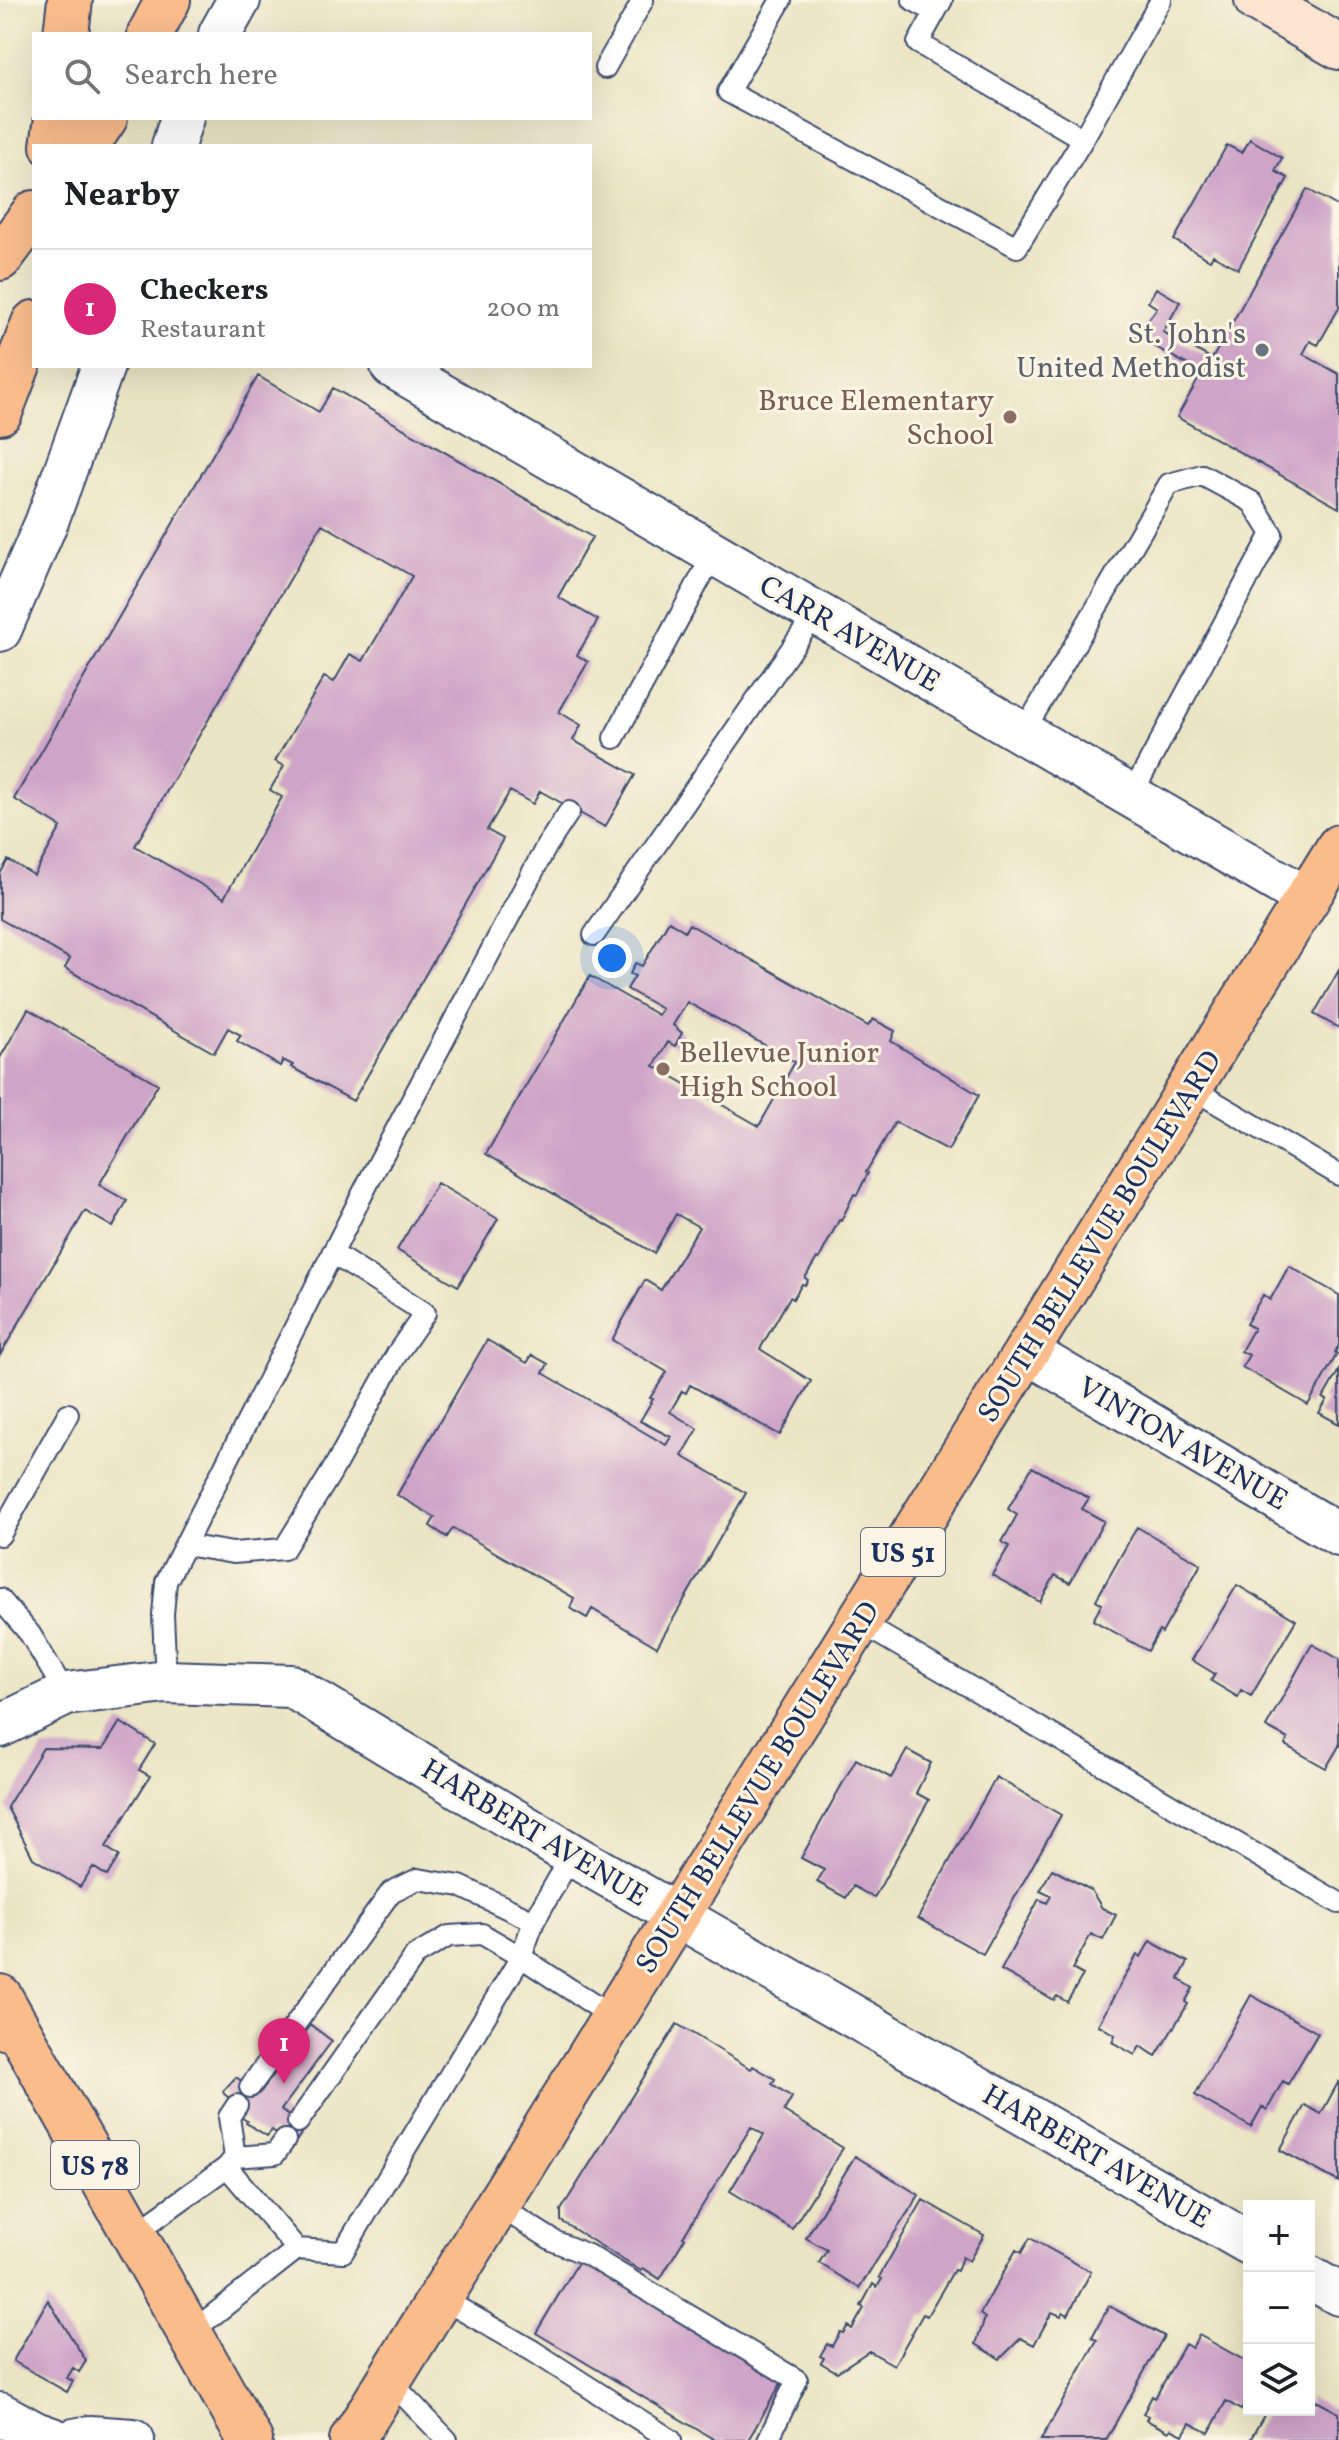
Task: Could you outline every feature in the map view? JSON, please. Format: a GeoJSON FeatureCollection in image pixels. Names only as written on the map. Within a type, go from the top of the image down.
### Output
{"type":"FeatureCollection","features":[{"type":"Feature","properties":{"kind":"main road"},"geometry":{"type":"LineString","coordinates":[[66,32],[70,0]]}},
{"type":"Feature","properties":{"kind":"main road"},"geometry":{"type":"LineString","coordinates":[[151,32],[168,0]]}},
{"type":"Feature","properties":{"kind":"main road"},"geometry":{"type":"LineString","coordinates":[[1257,0],[1339,47]]}},
{"type":"Feature","properties":{"kind":"main road"},"geometry":{"type":"LineString","coordinates":[[53,144],[57,120]]}},
{"type":"Feature","properties":{"kind":"main road"},"geometry":{"type":"LineString","coordinates":[[87,144],[104,120]]}},
{"type":"Feature","properties":{"kind":"main road"},"geometry":{"type":"LineString","coordinates":[[0,258],[32,216]]}},
{"type":"Feature","properties":{"kind":"main road"},"geometry":{"type":"LineString","coordinates":[[0,381],[32,325]]}},
{"type":"Feature","properties":{"kind":"main road"},"geometry":{"type":"LineString","coordinates":[[0,412],[32,326]]}},
{"type":"Feature","properties":{"kind":"main road","name":"SOUTH BELLEVUE BOULEVARD"},"geometry":{"type":"LineString","coordinates":[[352,2440],[1339,847]]}},
{"type":"Feature","properties":{"kind":"main road","name":"US 78"},"geometry":{"type":"LineString","coordinates":[[6,2018],[134,2234],[250,2440]]}},
{"type":"Feature","properties":{"kind":"street"},"geometry":{"type":"LineString","coordinates":[[221,32],[239,0]]}},
{"type":"Feature","properties":{"kind":"street"},"geometry":{"type":"LineString","coordinates":[[174,144],[181,120]]}},
{"type":"Feature","properties":{"kind":"street"},"geometry":{"type":"LineString","coordinates":[[0,630],[47,521],[102,368]]}},
{"type":"Feature","properties":{"kind":"street","name":"CARR AVENUE"},"geometry":{"type":"LineString","coordinates":[[395,368],[1308,899]]}},
{"type":"Feature","properties":{"kind":"street","name":"VINTON AVENUE"},"geometry":{"type":"LineString","coordinates":[[1027,1352],[1339,1535]]}},
{"type":"Feature","properties":{"kind":"street","name":"HARBERT AVENUE"},"geometry":{"type":"LineString","coordinates":[[0,1726],[66,1694],[166,1682],[291,1686],[572,1855],[1243,2240]]}},
{"type":"Feature","properties":{"kind":"street"},"geometry":{"type":"LineString","coordinates":[[1315,2280],[1339,2294]]}},
{"type":"Feature","properties":{"kind":"street"},"geometry":{"type":"LineString","coordinates":[[0,2414],[55,2440]]}},
{"type":"Feature","properties":{"kind":"street"},"geometry":{"type":"LineString","coordinates":[[74,2440],[90,2437],[133,2440]]}},
{"type":"Feature","properties":{"kind":"lane"},"geometry":{"type":"LineString","coordinates":[[605,68],[643,0]]}},
{"type":"Feature","properties":{"kind":"lane"},"geometry":{"type":"LineString","coordinates":[[781,0],[728,92],[1017,247],[1083,139],[1161,0]]}},
{"type":"Feature","properties":{"kind":"lane"},"geometry":{"type":"LineString","coordinates":[[913,0],[939,6],[918,43],[1083,139]]}},
{"type":"Feature","properties":{"kind":"lane"},"geometry":{"type":"LineString","coordinates":[[1023,733],[1169,484],[1202,475],[1252,502],[1272,534],[1131,796]]}},
{"type":"Feature","properties":{"kind":"lane"},"geometry":{"type":"LineString","coordinates":[[614,738],[714,553]]}},
{"type":"Feature","properties":{"kind":"lane"},"geometry":{"type":"LineString","coordinates":[[594,935],[816,613]]}},
{"type":"Feature","properties":{"kind":"lane"},"geometry":{"type":"LineString","coordinates":[[166,1682],[163,1614],[166,1582],[332,1253],[546,847],[569,812]]}},
{"type":"Feature","properties":{"kind":"lane"},"geometry":{"type":"LineString","coordinates":[[1191,1088],[1339,1175]]}},
{"type":"Feature","properties":{"kind":"lane"},"geometry":{"type":"LineString","coordinates":[[185,1545],[233,1553],[284,1549],[331,1473],[398,1352],[425,1313],[332,1253]]}},
{"type":"Feature","properties":{"kind":"lane"},"geometry":{"type":"LineString","coordinates":[[0,1535],[68,1414]]}},
{"type":"Feature","properties":{"kind":"lane"},"geometry":{"type":"LineString","coordinates":[[0,1599],[30,1634],[66,1694]]}},
{"type":"Feature","properties":{"kind":"lane"},"geometry":{"type":"LineString","coordinates":[[859,1622],[1339,1903]]}},
{"type":"Feature","properties":{"kind":"lane"},"geometry":{"type":"LineString","coordinates":[[189,2334],[297,2249],[343,2252],[521,1957],[534,1921],[572,1855]]}},
{"type":"Feature","properties":{"kind":"lane"},"geometry":{"type":"LineString","coordinates":[[250,2087],[391,1892],[418,1879],[460,1886],[534,1921]]}},
{"type":"Feature","properties":{"kind":"lane"},"geometry":{"type":"LineString","coordinates":[[298,2122],[415,1956],[449,1936],[482,1934],[614,2018]]}},
{"type":"Feature","properties":{"kind":"lane"},"geometry":{"type":"LineString","coordinates":[[237,2105],[229,2117],[231,2162],[297,2249]]}},
{"type":"Feature","properties":{"kind":"lane"},"geometry":{"type":"LineString","coordinates":[[134,2234],[231,2162],[275,2154],[285,2140]]}},
{"type":"Feature","properties":{"kind":"lane"},"geometry":{"type":"LineString","coordinates":[[498,2206],[554,2241],[588,2255],[797,2380],[768,2440]]}},
{"type":"Feature","properties":{"kind":"lane"},"geometry":{"type":"LineString","coordinates":[[441,2298],[533,2351],[671,2440]]}},
{"type":"Feature","properties":{"kind":"lane"},"geometry":{"type":"LineString","coordinates":[[389,2380],[447,2440]]}},
{"type":"Feature","properties":{"kind":"building"},"geometry":{"type":"Polygon","coordinates":[[[1250,139],[1282,158],[1275,171],[1288,178],[1238,269],[1213,255],[1210,260],[1174,240],[1227,145],[1242,153],[1250,139]]]}},
{"type":"Feature","properties":{"kind":"building","name":"St. John's United Methodist"},"geometry":{"type":"Polygon","coordinates":[[[1307,189],[1339,207],[1339,308],[1318,345],[1310,341],[1303,354],[1339,374],[1339,508],[1177,417],[1202,373],[1136,336],[1157,308],[1148,302],[1156,288],[1180,302],[1163,332],[1212,359],[1307,189]]]}},
{"type":"Feature","properties":{"kind":"building"},"geometry":{"type":"Polygon","coordinates":[[[258,376],[319,412],[333,388],[592,537],[558,597],[598,620],[577,655],[588,662],[559,712],[581,725],[573,740],[635,775],[605,827],[540,791],[533,804],[510,791],[487,830],[503,839],[353,1101],[291,1067],[293,1065],[283,1060],[280,1066],[237,1041],[241,1035],[228,1028],[214,1053],[65,968],[70,959],[0,919],[0,874],[8,860],[34,875],[61,827],[14,799],[258,376]],[[322,524],[135,846],[224,898],[282,797],[270,790],[284,766],[275,761],[324,677],[334,682],[350,654],[363,661],[412,576],[322,524]]]}},
{"type":"Feature","properties":{"kind":"building"},"geometry":{"type":"Polygon","coordinates":[[[669,921],[685,931],[689,924],[868,1026],[873,1019],[895,1031],[891,1041],[979,1095],[948,1150],[895,1122],[866,1172],[857,1195],[854,1194],[819,1259],[805,1278],[808,1280],[805,1285],[802,1284],[793,1299],[790,1297],[760,1349],[811,1381],[780,1435],[690,1385],[686,1393],[682,1391],[670,1412],[698,1429],[682,1456],[746,1493],[657,1647],[592,1609],[587,1618],[570,1608],[574,1598],[453,1528],[447,1537],[430,1526],[435,1517],[397,1495],[487,1340],[527,1363],[532,1355],[548,1364],[543,1373],[666,1445],[671,1437],[640,1421],[667,1372],[612,1340],[645,1280],[661,1290],[699,1227],[676,1214],[654,1253],[486,1154],[590,976],[658,1015],[662,1009],[627,989],[635,976],[630,974],[635,963],[642,966],[669,921]],[[687,1002],[673,1025],[682,1033],[675,1046],[668,1042],[654,1066],[759,1126],[795,1062],[687,1002]]]}},
{"type":"Feature","properties":{"kind":"building"},"geometry":{"type":"Polygon","coordinates":[[[1339,970],[1339,1028],[1314,1014],[1339,970]]]}},
{"type":"Feature","properties":{"kind":"building"},"geometry":{"type":"Polygon","coordinates":[[[28,1009],[158,1084],[99,1185],[127,1201],[113,1227],[85,1211],[0,1355],[0,1058],[28,1009]]]}},
{"type":"Feature","properties":{"kind":"building"},"geometry":{"type":"Polygon","coordinates":[[[437,1183],[498,1219],[458,1286],[397,1250],[437,1183]]]}},
{"type":"Feature","properties":{"kind":"building"},"geometry":{"type":"Polygon","coordinates":[[[1289,1266],[1339,1295],[1337,1354],[1308,1405],[1242,1367],[1249,1355],[1241,1351],[1254,1328],[1246,1324],[1263,1295],[1270,1300],[1289,1266]]]}},
{"type":"Feature","properties":{"kind":"building"},"geometry":{"type":"Polygon","coordinates":[[[1339,1370],[1339,1424],[1319,1413],[1327,1400],[1323,1398],[1339,1370]]]}},
{"type":"Feature","properties":{"kind":"building"},"geometry":{"type":"Polygon","coordinates":[[[1032,1467],[1089,1498],[1082,1509],[1104,1521],[1070,1583],[1055,1575],[1040,1602],[992,1575],[1009,1546],[1002,1542],[1017,1515],[1008,1509],[1032,1467]]]}},
{"type":"Feature","properties":{"kind":"building"},"geometry":{"type":"Polygon","coordinates":[[[1137,1527],[1201,1564],[1162,1633],[1159,1631],[1148,1651],[1093,1620],[1102,1604],[1096,1600],[1137,1527]]]}},
{"type":"Feature","properties":{"kind":"building"},"geometry":{"type":"Polygon","coordinates":[[[1237,1585],[1296,1620],[1251,1696],[1241,1690],[1238,1697],[1211,1681],[1215,1674],[1192,1660],[1237,1585]]]}},
{"type":"Feature","properties":{"kind":"building"},"geometry":{"type":"Polygon","coordinates":[[[1312,1644],[1339,1659],[1339,1746],[1326,1768],[1285,1745],[1288,1739],[1266,1727],[1312,1644]]]}},
{"type":"Feature","properties":{"kind":"building"},"geometry":{"type":"Polygon","coordinates":[[[120,1722],[155,1744],[139,1770],[150,1776],[106,1847],[119,1856],[107,1876],[93,1867],[80,1887],[33,1858],[7,1807],[43,1748],[103,1749],[120,1722]]]}},
{"type":"Feature","properties":{"kind":"building"},"geometry":{"type":"Polygon","coordinates":[[[907,1750],[931,1763],[916,1793],[929,1800],[874,1898],[853,1886],[846,1898],[817,1882],[824,1870],[801,1858],[856,1759],[891,1778],[907,1750]]]}},
{"type":"Feature","properties":{"kind":"building"},"geometry":{"type":"Polygon","coordinates":[[[996,1777],[1061,1815],[983,1954],[918,1918],[996,1777]]]}},
{"type":"Feature","properties":{"kind":"building"},"geometry":{"type":"Polygon","coordinates":[[[1052,1869],[1091,1890],[1102,1908],[1116,1915],[1103,1940],[1091,1934],[1072,1969],[1083,1975],[1067,2002],[1057,1996],[1054,2000],[1001,1970],[1039,1899],[1047,1903],[1051,1896],[1040,1891],[1052,1869]]]}},
{"type":"Feature","properties":{"kind":"building"},"geometry":{"type":"Polygon","coordinates":[[[1150,1941],[1188,1962],[1179,1979],[1193,1988],[1185,2002],[1188,2004],[1156,2056],[1140,2046],[1135,2055],[1112,2042],[1115,2035],[1098,2025],[1137,1955],[1141,1957],[1150,1941]]]}},
{"type":"Feature","properties":{"kind":"building"},"geometry":{"type":"Polygon","coordinates":[[[1251,1995],[1318,2033],[1288,2084],[1283,2081],[1267,2110],[1262,2107],[1251,2127],[1195,2095],[1251,1995]]]}},
{"type":"Feature","properties":{"kind":"building"},"geometry":{"type":"Polygon","coordinates":[[[677,2024],[751,2069],[753,2066],[775,2079],[772,2084],[792,2097],[784,2111],[843,2148],[792,2229],[730,2191],[764,2135],[751,2127],[660,2279],[643,2268],[641,2271],[561,2221],[561,2210],[677,2024]]]}},
{"type":"Feature","properties":{"kind":"building"},"geometry":{"type":"Polygon","coordinates":[[[311,2025],[332,2041],[281,2110],[303,2127],[295,2143],[293,2141],[291,2144],[272,2130],[267,2136],[246,2123],[236,2114],[241,2107],[223,2091],[236,2077],[259,2094],[311,2025]]]}},
{"type":"Feature","properties":{"kind":"building"},"geometry":{"type":"Polygon","coordinates":[[[1339,2081],[1339,2182],[1280,2150],[1305,2105],[1321,2114],[1339,2081]]]}},
{"type":"Feature","properties":{"kind":"building"},"geometry":{"type":"Polygon","coordinates":[[[855,2156],[919,2195],[859,2288],[819,2263],[827,2250],[806,2238],[855,2156]]]}},
{"type":"Feature","properties":{"kind":"building"},"geometry":{"type":"Polygon","coordinates":[[[923,2200],[984,2235],[969,2261],[962,2257],[957,2271],[954,2270],[927,2316],[923,2314],[894,2365],[869,2351],[837,2372],[821,2363],[824,2358],[820,2356],[827,2344],[832,2346],[840,2332],[843,2333],[848,2326],[852,2329],[873,2284],[877,2287],[882,2279],[879,2277],[923,2200]]]}},
{"type":"Feature","properties":{"kind":"building"},"geometry":{"type":"Polygon","coordinates":[[[1030,2238],[1091,2272],[1068,2315],[1052,2312],[1034,2345],[1021,2338],[1000,2359],[976,2344],[985,2318],[980,2314],[1016,2250],[1021,2253],[1030,2238]]]}},
{"type":"Feature","properties":{"kind":"building"},"geometry":{"type":"Polygon","coordinates":[[[580,2259],[783,2380],[748,2440],[715,2440],[536,2333],[580,2259]]]}},
{"type":"Feature","properties":{"kind":"building"},"geometry":{"type":"Polygon","coordinates":[[[48,2300],[86,2361],[79,2372],[73,2368],[67,2378],[73,2381],[67,2392],[13,2361],[48,2300]]]}},
{"type":"Feature","properties":{"kind":"building"},"geometry":{"type":"Polygon","coordinates":[[[1109,2306],[1164,2336],[1106,2440],[1041,2440],[1097,2340],[1092,2337],[1109,2306]]]}},
{"type":"Feature","properties":{"kind":"building"},"geometry":{"type":"Polygon","coordinates":[[[1199,2335],[1243,2360],[1243,2406],[1241,2410],[1226,2401],[1209,2433],[1190,2423],[1183,2435],[1171,2429],[1169,2432],[1146,2420],[1148,2416],[1143,2414],[1185,2344],[1192,2348],[1199,2335]]]}},
{"type":"Feature","properties":{"kind":"building"},"geometry":{"type":"Polygon","coordinates":[[[1315,2400],[1339,2413],[1339,2440],[1250,2440],[1264,2416],[1315,2416],[1315,2400]]]}},
{"type":"Feature","properties":{"kind":"place","name":"St. John's United Methodist"},"geometry":{"type":"Point","coordinates":[1262,350]}},
{"type":"Feature","properties":{"kind":"place","name":"Bruce Elementary School"},"geometry":{"type":"Point","coordinates":[1010,417]}},
{"type":"Feature","properties":{"kind":"place","name":"Bellevue Junior High School"},"geometry":{"type":"Point","coordinates":[663,1069]}},
{"type":"Feature","properties":{"kind":"place","name":"Checkers"},"geometry":{"type":"Point","coordinates":[284,2084]}}]}
